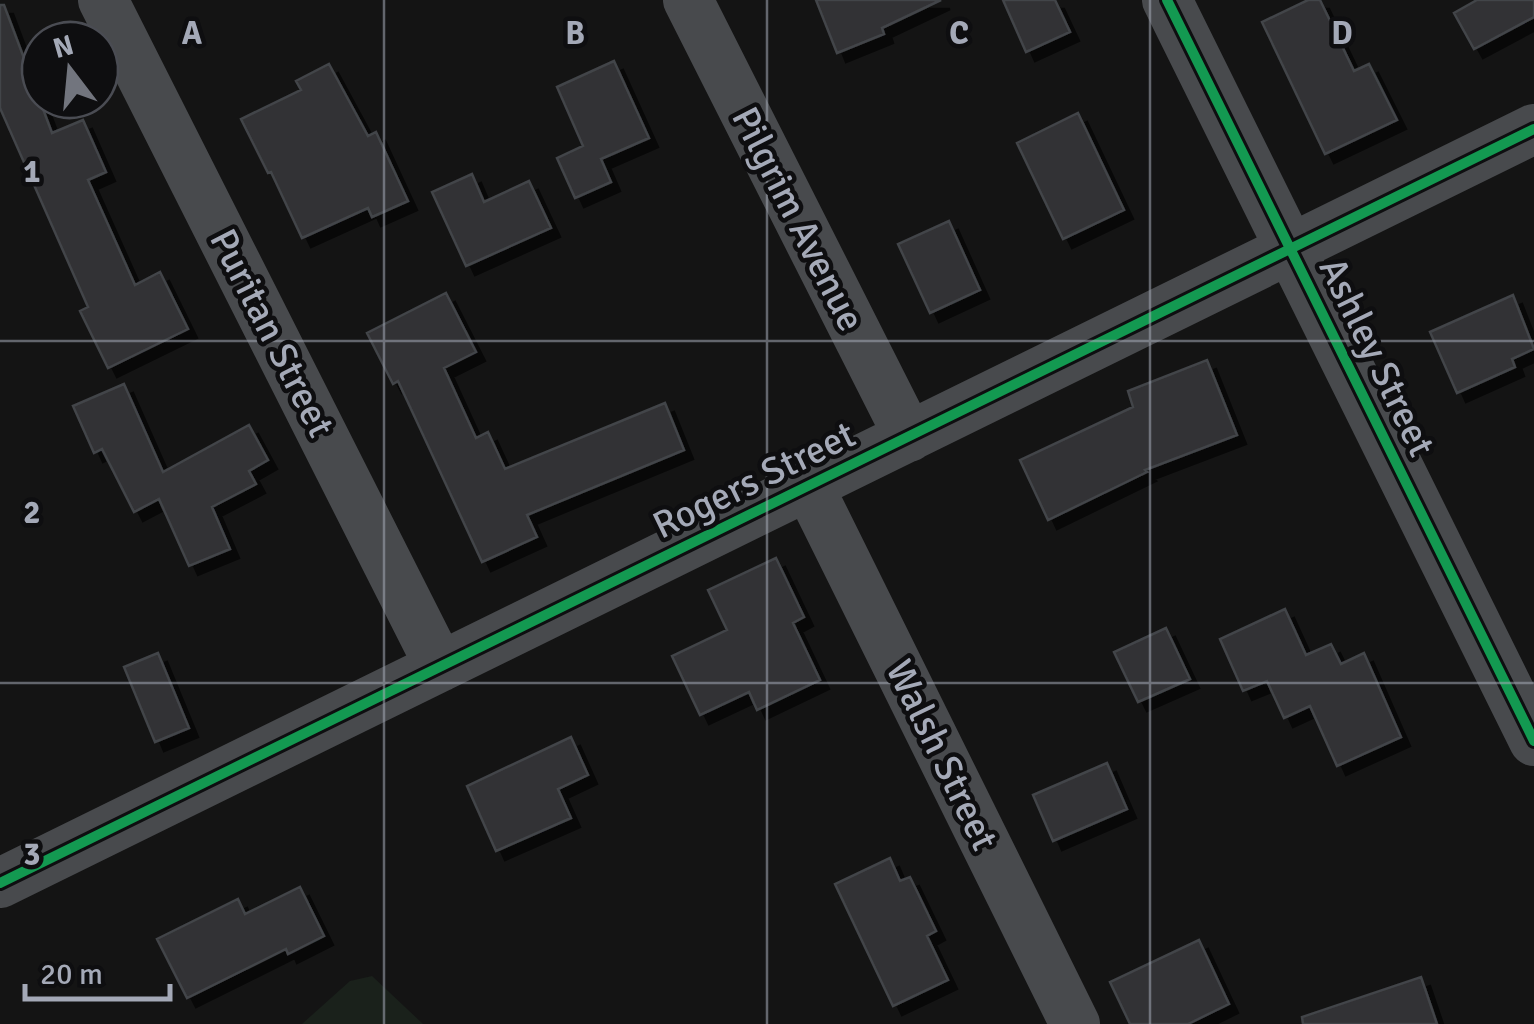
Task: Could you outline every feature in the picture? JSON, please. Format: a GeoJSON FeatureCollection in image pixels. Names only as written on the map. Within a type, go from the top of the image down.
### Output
{"type":"FeatureCollection","features":[{"type":"Feature","properties":{"kind":"street","name":"Puritan Street"},"geometry":{"type":"LineString","coordinates":[[104,0],[440,667]]}},
{"type":"Feature","properties":{"kind":"street","name":"Pilgrim Avenue"},"geometry":{"type":"LineString","coordinates":[[688,0],[909,438]]}},
{"type":"Feature","properties":{"kind":"street","name":"Ashley Street"},"geometry":{"type":"LineString","coordinates":[[1167,0],[1534,741]]}},
{"type":"Feature","properties":{"kind":"street","name":"Rogers Street"},"geometry":{"type":"LineString","coordinates":[[0,882],[1534,129]]}},
{"type":"Feature","properties":{"kind":"street","name":"Walsh Street"},"geometry":{"type":"LineString","coordinates":[[809,487],[1075,1024]]}},
{"type":"Feature","properties":{"kind":"shaded area"},"geometry":{"type":"Polygon","coordinates":[[[372,976],[423,1024],[302,1024],[350,981],[372,976]]]}},
{"type":"Feature","properties":{"kind":"building"},"geometry":{"type":"Polygon","coordinates":[[[816,0],[941,0],[882,28],[884,34],[837,53],[816,0]]]}},
{"type":"Feature","properties":{"kind":"building"},"geometry":{"type":"Polygon","coordinates":[[[1003,0],[1055,0],[1070,32],[1026,52],[1003,0]]]}},
{"type":"Feature","properties":{"kind":"building"},"geometry":{"type":"Polygon","coordinates":[[[1308,0],[1320,0],[1354,71],[1369,64],[1397,120],[1325,154],[1262,22],[1308,0]]]}},
{"type":"Feature","properties":{"kind":"building"},"geometry":{"type":"Polygon","coordinates":[[[1477,0],[1534,0],[1534,17],[1474,49],[1454,13],[1477,0]]]}},
{"type":"Feature","properties":{"kind":"building"},"geometry":{"type":"Polygon","coordinates":[[[0,5],[4,5],[20,48],[20,120],[47,120],[52,133],[83,120],[106,172],[88,180],[135,285],[160,272],[188,329],[108,368],[80,311],[88,307],[0,108],[0,5]]]}},
{"type":"Feature","properties":{"kind":"building"},"geometry":{"type":"Polygon","coordinates":[[[614,61],[649,138],[601,159],[611,182],[575,198],[557,158],[583,146],[557,87],[614,61]]]}},
{"type":"Feature","properties":{"kind":"building"},"geometry":{"type":"Polygon","coordinates":[[[329,64],[368,136],[376,132],[408,201],[372,217],[368,208],[302,238],[241,119],[301,90],[296,81],[329,64]]]}},
{"type":"Feature","properties":{"kind":"building"},"geometry":{"type":"Polygon","coordinates":[[[1078,113],[1124,210],[1063,239],[1017,143],[1078,113]]]}},
{"type":"Feature","properties":{"kind":"building"},"geometry":{"type":"Polygon","coordinates":[[[472,174],[484,202],[529,181],[551,228],[466,266],[432,192],[472,174]]]}},
{"type":"Feature","properties":{"kind":"building"},"geometry":{"type":"Polygon","coordinates":[[[949,221],[980,290],[930,313],[898,244],[949,221]]]}},
{"type":"Feature","properties":{"kind":"building"},"geometry":{"type":"Polygon","coordinates":[[[446,293],[476,352],[444,368],[476,438],[488,432],[505,469],[665,403],[684,450],[527,515],[537,537],[482,562],[398,381],[393,384],[367,333],[446,293]]]}},
{"type":"Feature","properties":{"kind":"building"},"geometry":{"type":"Polygon","coordinates":[[[1513,295],[1534,349],[1512,359],[1515,367],[1457,393],[1430,332],[1513,295]]]}},
{"type":"Feature","properties":{"kind":"building"},"geometry":{"type":"Polygon","coordinates":[[[1207,360],[1237,435],[1145,470],[1048,520],[1020,460],[1133,407],[1128,391],[1207,360]]]}},
{"type":"Feature","properties":{"kind":"building"},"geometry":{"type":"Polygon","coordinates":[[[124,384],[163,472],[249,425],[268,460],[249,471],[256,484],[212,507],[230,549],[189,566],[159,499],[134,512],[102,449],[94,453],[73,406],[124,384]]]}},
{"type":"Feature","properties":{"kind":"building"},"geometry":{"type":"Polygon","coordinates":[[[776,558],[804,617],[793,623],[820,680],[757,710],[749,692],[700,715],[672,656],[727,630],[708,590],[776,558]]]}},
{"type":"Feature","properties":{"kind":"building"},"geometry":{"type":"Polygon","coordinates":[[[1285,609],[1306,655],[1331,644],[1341,664],[1364,653],[1401,737],[1337,766],[1310,706],[1284,718],[1267,681],[1243,691],[1220,639],[1285,609]]]}},
{"type":"Feature","properties":{"kind":"building"},"geometry":{"type":"Polygon","coordinates":[[[1166,628],[1190,679],[1138,702],[1114,652],[1166,628]]]}},
{"type":"Feature","properties":{"kind":"building"},"geometry":{"type":"Polygon","coordinates":[[[158,653],[189,728],[155,742],[124,667],[158,653]]]}},
{"type":"Feature","properties":{"kind":"building"},"geometry":{"type":"Polygon","coordinates":[[[571,737],[588,775],[558,789],[571,818],[496,851],[467,786],[571,737]]]}},
{"type":"Feature","properties":{"kind":"building"},"geometry":{"type":"Polygon","coordinates":[[[1107,763],[1127,809],[1053,841],[1033,795],[1107,763]]]}},
{"type":"Feature","properties":{"kind":"building"},"geometry":{"type":"Polygon","coordinates":[[[890,858],[900,881],[910,877],[936,931],[927,936],[948,980],[893,1006],[835,884],[890,858]]]}},
{"type":"Feature","properties":{"kind":"building"},"geometry":{"type":"Polygon","coordinates":[[[300,887],[324,936],[288,954],[286,949],[187,998],[157,939],[238,899],[245,914],[300,887]]]}},
{"type":"Feature","properties":{"kind":"building"},"geometry":{"type":"Polygon","coordinates":[[[1199,940],[1229,1004],[1188,1024],[1130,1024],[1110,982],[1199,940]]]}},
{"type":"Feature","properties":{"kind":"building"},"geometry":{"type":"Polygon","coordinates":[[[1421,977],[1437,1024],[1303,1024],[1302,1017],[1421,977]]]}},
{"type":"Feature","properties":{"kind":"cycle path"},"geometry":{"type":"LineString","coordinates":[[1167,0],[1534,741]]}},
{"type":"Feature","properties":{"kind":"cycle path"},"geometry":{"type":"LineString","coordinates":[[0,883],[1534,129]]}}]}
